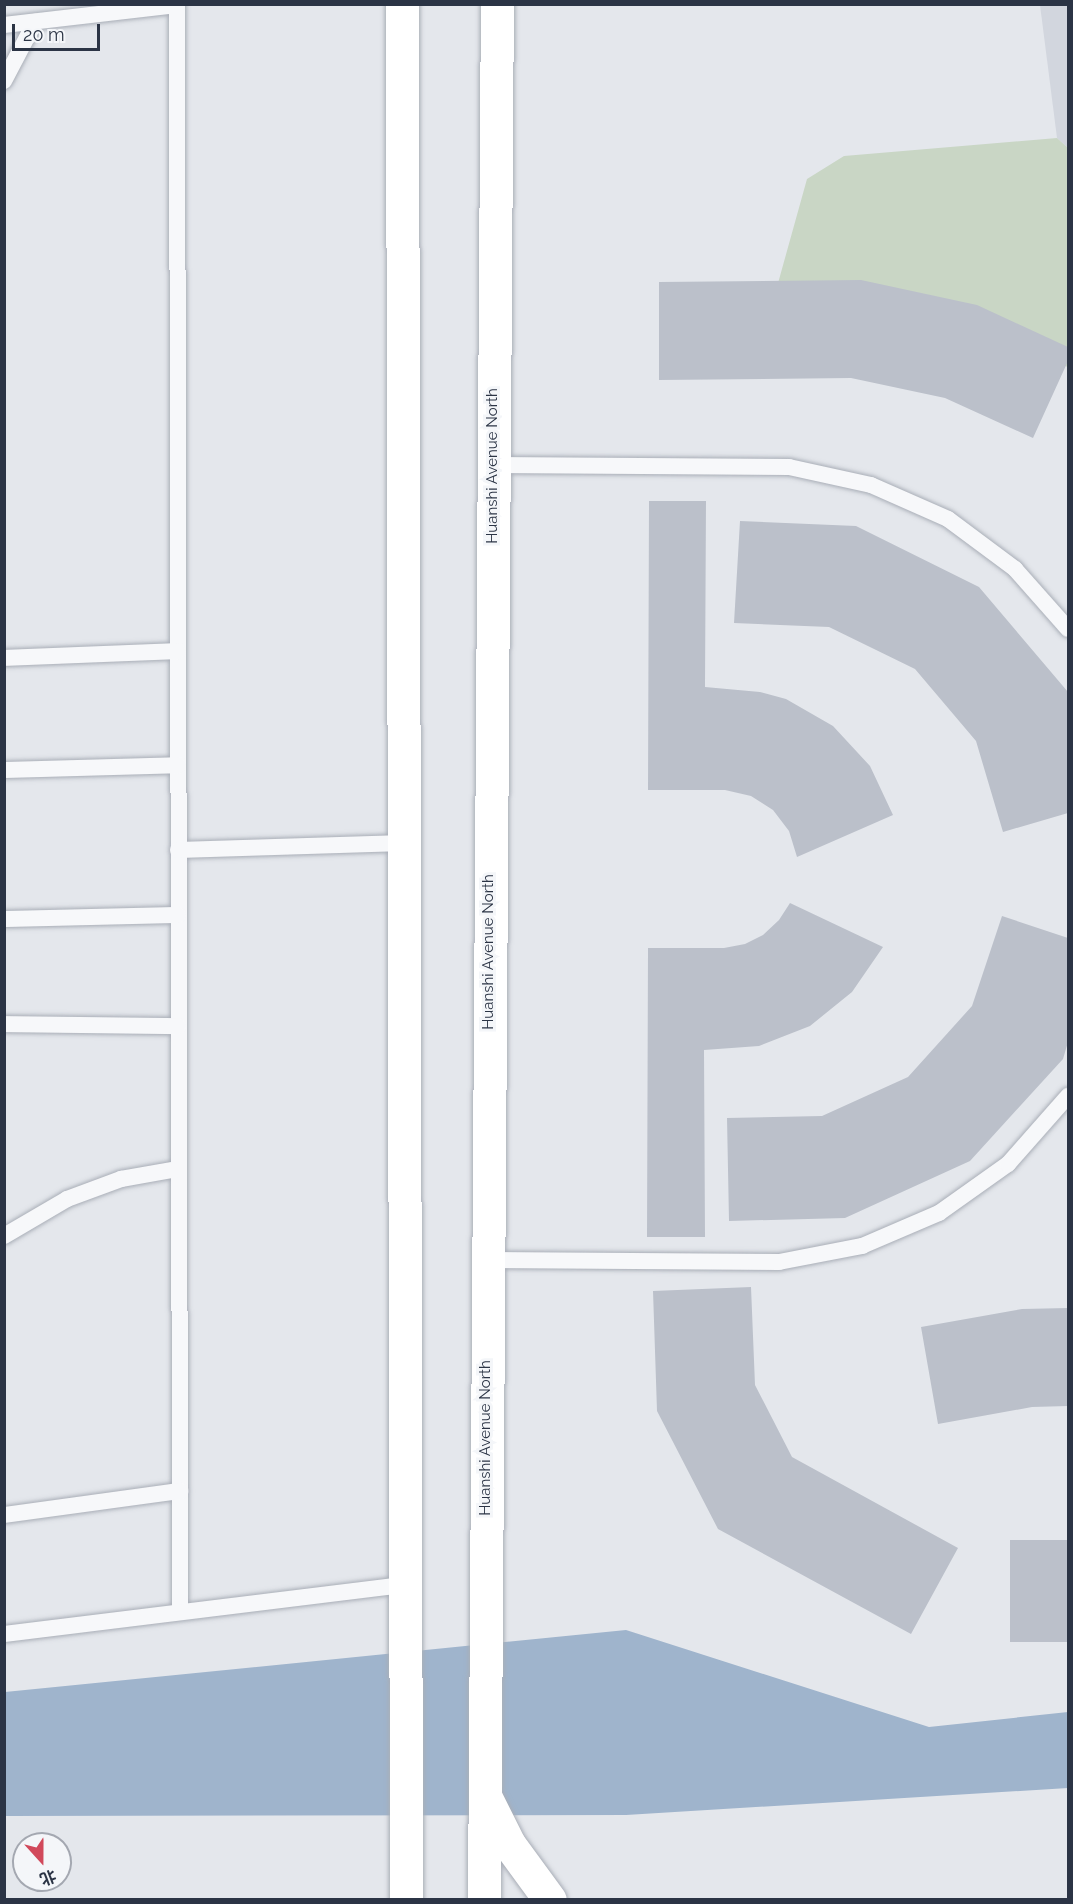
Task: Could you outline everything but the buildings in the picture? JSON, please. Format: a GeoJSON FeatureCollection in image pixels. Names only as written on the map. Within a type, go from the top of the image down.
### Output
{"type":"FeatureCollection","features":[{"type":"Feature","properties":{"kind":"main road"},"geometry":{"type":"LineString","coordinates":[[402,4],[405,1897]]}},
{"type":"Feature","properties":{"kind":"main road","name":"Huanshi Avenue North"},"geometry":{"type":"LineString","coordinates":[[484,1899],[486,1798],[484,1582],[497,4]]}},
{"type":"Feature","properties":{"kind":"main road"},"geometry":{"type":"LineString","coordinates":[[486,1798],[509,1844],[550,1899]]}},
{"type":"Feature","properties":{"kind":"lane"},"geometry":{"type":"LineString","coordinates":[[4,25],[177,5],[180,1612]]}},
{"type":"Feature","properties":{"kind":"lane"},"geometry":{"type":"LineString","coordinates":[[4,81],[35,22]]}},
{"type":"Feature","properties":{"kind":"lane"},"geometry":{"type":"LineString","coordinates":[[493,465],[789,467],[871,485],[948,519],[1015,569],[1068,629]]}},
{"type":"Feature","properties":{"kind":"lane"},"geometry":{"type":"LineString","coordinates":[[4,658],[178,651]]}},
{"type":"Feature","properties":{"kind":"lane"},"geometry":{"type":"LineString","coordinates":[[4,770],[178,765]]}},
{"type":"Feature","properties":{"kind":"lane"},"geometry":{"type":"LineString","coordinates":[[178,850],[404,843]]}},
{"type":"Feature","properties":{"kind":"lane"},"geometry":{"type":"LineString","coordinates":[[4,919],[178,915]]}},
{"type":"Feature","properties":{"kind":"lane"},"geometry":{"type":"LineString","coordinates":[[4,1024],[178,1026]]}},
{"type":"Feature","properties":{"kind":"lane"},"geometry":{"type":"LineString","coordinates":[[487,1260],[779,1262],[862,1246],[939,1213],[1008,1164],[1068,1096]]}},
{"type":"Feature","properties":{"kind":"lane"},"geometry":{"type":"LineString","coordinates":[[4,1236],[67,1199],[121,1179],[178,1168]]}},
{"type":"Feature","properties":{"kind":"lane"},"geometry":{"type":"LineString","coordinates":[[4,1515],[180,1491]]}},
{"type":"Feature","properties":{"kind":"lane"},"geometry":{"type":"LineString","coordinates":[[4,1634],[405,1585]]}},
{"type":"Feature","properties":{"kind":"shaded area"},"geometry":{"type":"Polygon","coordinates":[[[1040,5],[1068,5],[1068,148],[1057,138],[1040,5]]]}},
{"type":"Feature","properties":{"kind":"green space"},"geometry":{"type":"Polygon","coordinates":[[[1057,138],[1068,148],[1068,367],[888,308],[775,294],[807,179],[844,156],[1057,138]]]}},
{"type":"Feature","properties":{"kind":"water"},"geometry":{"type":"Polygon","coordinates":[[[626,1630],[929,1727],[1068,1712],[1068,1788],[626,1815],[5,1816],[5,1692],[626,1630]]]}}]}
